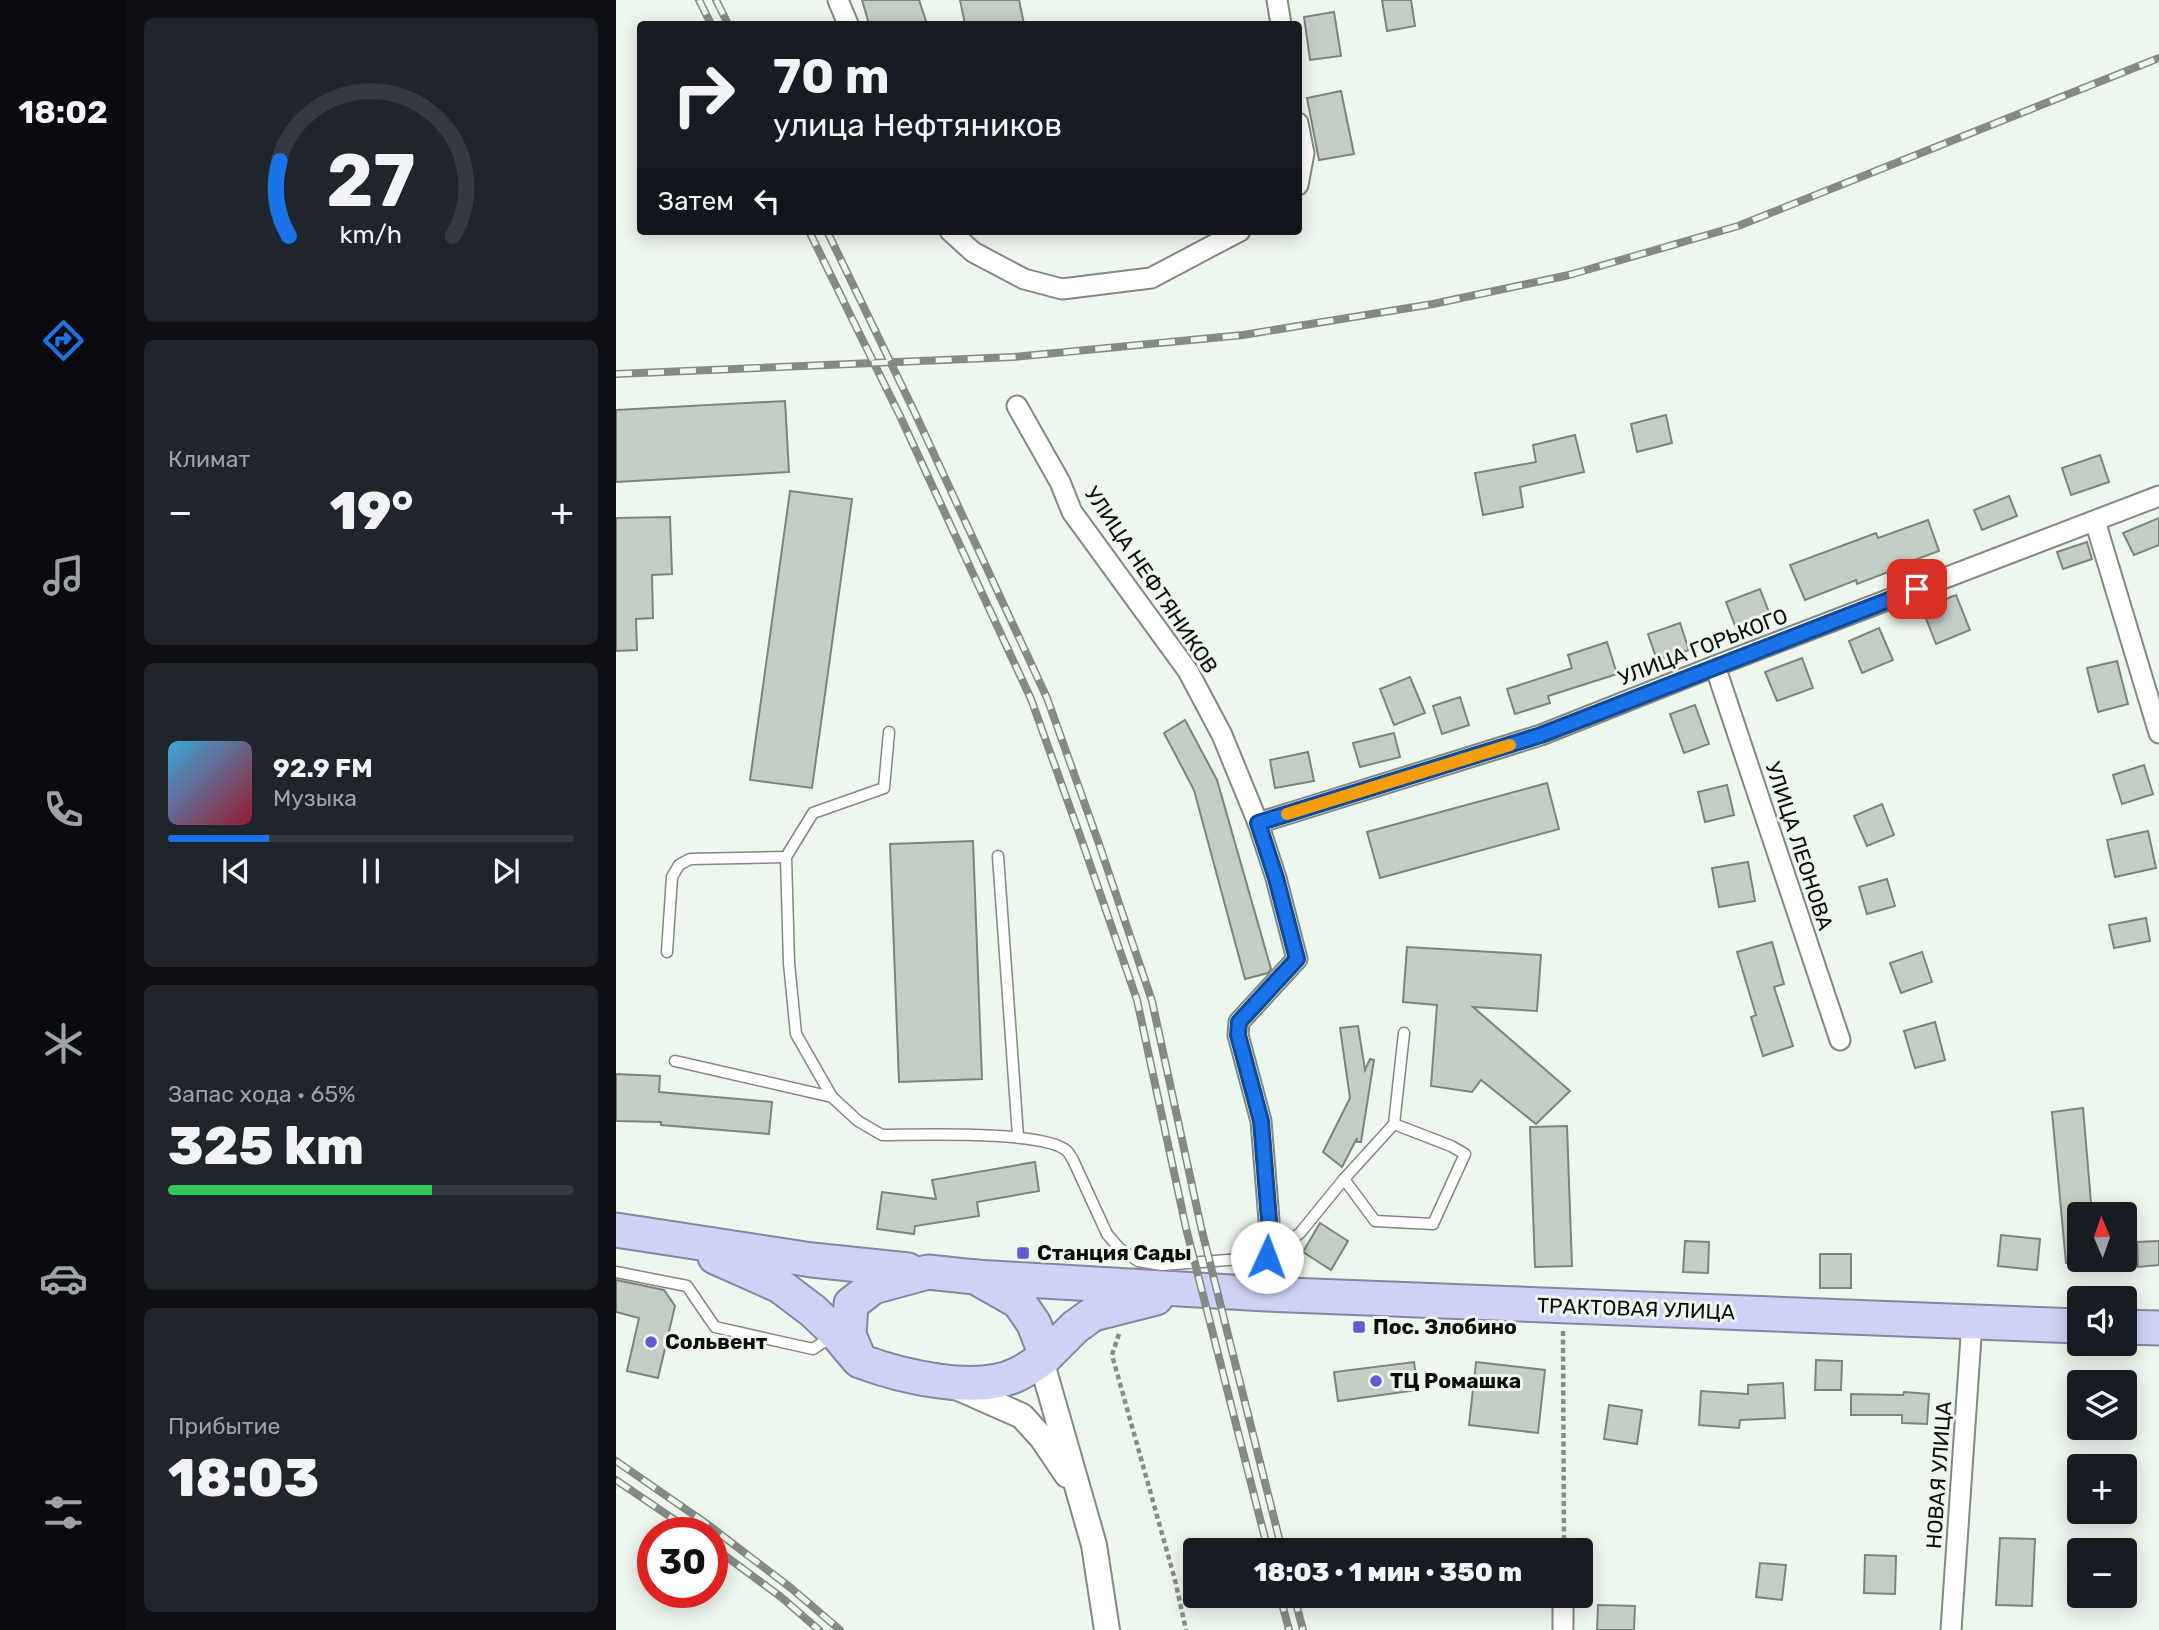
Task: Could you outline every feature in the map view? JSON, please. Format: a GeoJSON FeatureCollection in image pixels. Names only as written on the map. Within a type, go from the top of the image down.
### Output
{"type":"FeatureCollection","features":[{"type":"Feature","properties":{"kind":"highway","name":"ТРАКТОВАЯ УЛИЦА"},"geometry":{"type":"LineString","coordinates":[[619,1231],[812,1260],[1054,1283],[1563,1307],[2067,1325]]}},
{"type":"Feature","properties":{"kind":"highway"},"geometry":{"type":"LineString","coordinates":[[619,1231],[721,1258],[780,1286],[813,1311],[860,1361],[885,1370],[946,1382],[992,1382],[1017,1375],[1043,1358],[1075,1327],[1093,1314],[1192,1289]]}},
{"type":"Feature","properties":{"kind":"highway"},"geometry":{"type":"LineString","coordinates":[[860,1361],[849,1335],[851,1304],[873,1287],[928,1272]]}},
{"type":"Feature","properties":{"kind":"highway"},"geometry":{"type":"LineString","coordinates":[[975,1277],[1019,1302],[1034,1324],[1043,1358]]}},
{"type":"Feature","properties":{"kind":"highway"},"geometry":{"type":"LineString","coordinates":[[2137,1327],[2159,1328]]}},
{"type":"Feature","properties":{"kind":"street"},"geometry":{"type":"LineString","coordinates":[[838,0],[847,21]]}},
{"type":"Feature","properties":{"kind":"street"},"geometry":{"type":"LineString","coordinates":[[1277,0],[1280,21]]}},
{"type":"Feature","properties":{"kind":"street"},"geometry":{"type":"LineString","coordinates":[[1302,143],[1302,164]]}},
{"type":"Feature","properties":{"kind":"street"},"geometry":{"type":"LineString","coordinates":[[953,235],[973,253],[1024,279],[1062,289],[1151,278],[1232,235]]}},
{"type":"Feature","properties":{"kind":"street","name":"УЛИЦА НЕФТЯНИКОВ"},"geometry":{"type":"LineString","coordinates":[[1017,406],[1060,482],[1072,512],[1188,671],[1222,735],[1258,823],[1276,878],[1297,959],[1239,1022],[1238,1035],[1261,1121],[1269,1220],[1266,1294]]}},
{"type":"Feature","properties":{"kind":"street","name":"УЛИЦА ГОРЬКОГО"},"geometry":{"type":"LineString","coordinates":[[1258,823],[1541,735],[2159,496]]}},
{"type":"Feature","properties":{"kind":"street"},"geometry":{"type":"LineString","coordinates":[[2095,521],[2159,733]]}},
{"type":"Feature","properties":{"kind":"street","name":"УЛИЦА ЛЕОНОВА"},"geometry":{"type":"LineString","coordinates":[[1715,666],[1840,1040]]}},
{"type":"Feature","properties":{"kind":"street","name":"НОВАЯ УЛИЦА"},"geometry":{"type":"LineString","coordinates":[[1951,1630],[1972,1322]]}},
{"type":"Feature","properties":{"kind":"street"},"geometry":{"type":"LineString","coordinates":[[1043,1358],[1094,1545],[1107,1630]]}},
{"type":"Feature","properties":{"kind":"street"},"geometry":{"type":"LineString","coordinates":[[946,1382],[1022,1416],[1042,1438],[1080,1493]]}},
{"type":"Feature","properties":{"kind":"street"},"geometry":{"type":"LineString","coordinates":[[1563,1608],[1563,1630]]}},
{"type":"Feature","properties":{"kind":"lane"},"geometry":{"type":"LineString","coordinates":[[889,732],[884,789],[813,813],[786,857],[789,963],[796,1034],[832,1097],[858,1121],[882,1135],[1018,1136],[1067,1150],[1107,1234],[1119,1248],[1138,1261],[1162,1265],[1267,1257],[1300,1233],[1394,1124],[1405,1033]]}},
{"type":"Feature","properties":{"kind":"lane"},"geometry":{"type":"LineString","coordinates":[[998,856],[1018,1136]]}},
{"type":"Feature","properties":{"kind":"lane"},"geometry":{"type":"LineString","coordinates":[[667,952],[672,877],[679,865],[690,859],[786,857]]}},
{"type":"Feature","properties":{"kind":"lane"},"geometry":{"type":"LineString","coordinates":[[675,1061],[832,1097]]}},
{"type":"Feature","properties":{"kind":"lane"},"geometry":{"type":"LineString","coordinates":[[1344,1179],[1375,1221],[1433,1224],[1465,1154],[1394,1124]]}},
{"type":"Feature","properties":{"kind":"lane"},"geometry":{"type":"LineString","coordinates":[[616,1272],[687,1286],[715,1327],[813,1349],[836,1333]]}},
{"type":"Feature","properties":{"kind":"path"},"geometry":{"type":"LineString","coordinates":[[1128,1306],[1112,1355],[1175,1580],[1186,1630]]}},
{"type":"Feature","properties":{"kind":"path"},"geometry":{"type":"LineString","coordinates":[[1563,1307],[1564,1538]]}},
{"type":"Feature","properties":{"kind":"building"},"geometry":{"type":"Polygon","coordinates":[[[862,0],[919,0],[926,21],[868,21],[862,0]]]}},
{"type":"Feature","properties":{"kind":"building"},"geometry":{"type":"Polygon","coordinates":[[[960,0],[1019,0],[1023,21],[964,21],[960,0]]]}},
{"type":"Feature","properties":{"kind":"building"},"geometry":{"type":"Polygon","coordinates":[[[1382,0],[1411,0],[1415,26],[1387,31],[1382,0]]]}},
{"type":"Feature","properties":{"kind":"building"},"geometry":{"type":"Polygon","coordinates":[[[1334,12],[1341,56],[1310,60],[1304,17],[1334,12]]]}},
{"type":"Feature","properties":{"kind":"building"},"geometry":{"type":"Polygon","coordinates":[[[1341,91],[1354,154],[1319,160],[1307,98],[1341,91]]]}},
{"type":"Feature","properties":{"kind":"building"},"geometry":{"type":"Polygon","coordinates":[[[785,401],[789,472],[616,482],[616,410],[785,401]]]}},
{"type":"Feature","properties":{"kind":"building"},"geometry":{"type":"Polygon","coordinates":[[[1666,415],[1672,443],[1637,452],[1631,424],[1666,415]]]}},
{"type":"Feature","properties":{"kind":"building"},"geometry":{"type":"Polygon","coordinates":[[[1575,435],[1584,472],[1520,487],[1523,507],[1483,515],[1475,473],[1536,462],[1533,445],[1575,435]]]}},
{"type":"Feature","properties":{"kind":"building"},"geometry":{"type":"Polygon","coordinates":[[[2100,455],[2109,482],[2071,495],[2062,468],[2100,455]]]}},
{"type":"Feature","properties":{"kind":"building"},"geometry":{"type":"Polygon","coordinates":[[[790,491],[852,499],[812,788],[750,780],[790,491]]]}},
{"type":"Feature","properties":{"kind":"building"},"geometry":{"type":"Polygon","coordinates":[[[2009,496],[2017,516],[1982,530],[1974,510],[2009,496]]]}},
{"type":"Feature","properties":{"kind":"building"},"geometry":{"type":"Polygon","coordinates":[[[670,517],[672,574],[652,575],[653,618],[636,619],[637,650],[616,651],[616,518],[670,517]]]}},
{"type":"Feature","properties":{"kind":"building"},"geometry":{"type":"Polygon","coordinates":[[[2159,518],[2159,545],[2134,555],[2123,533],[2159,518]]]}},
{"type":"Feature","properties":{"kind":"building"},"geometry":{"type":"Polygon","coordinates":[[[1928,520],[1939,551],[1857,584],[1856,580],[1805,600],[1790,565],[1876,533],[1878,538],[1928,520]]]}},
{"type":"Feature","properties":{"kind":"building"},"geometry":{"type":"Polygon","coordinates":[[[2087,542],[2092,559],[2063,569],[2057,552],[2087,542]]]}},
{"type":"Feature","properties":{"kind":"building"},"geometry":{"type":"Polygon","coordinates":[[[1760,589],[1770,615],[1736,628],[1726,602],[1760,589]]]}},
{"type":"Feature","properties":{"kind":"building"},"geometry":{"type":"Polygon","coordinates":[[[1956,595],[1970,630],[1936,644],[1922,608],[1956,595]]]}},
{"type":"Feature","properties":{"kind":"building"},"geometry":{"type":"Polygon","coordinates":[[[1680,623],[1689,650],[1657,660],[1648,634],[1680,623]]]}},
{"type":"Feature","properties":{"kind":"building"},"geometry":{"type":"Polygon","coordinates":[[[1879,628],[1893,660],[1862,673],[1849,641],[1879,628]]]}},
{"type":"Feature","properties":{"kind":"building"},"geometry":{"type":"Polygon","coordinates":[[[1607,642],[1617,674],[1548,696],[1550,703],[1515,714],[1507,689],[1572,668],[1568,655],[1607,642]]]}},
{"type":"Feature","properties":{"kind":"building"},"geometry":{"type":"Polygon","coordinates":[[[1802,658],[1813,688],[1777,701],[1765,672],[1802,658]]]}},
{"type":"Feature","properties":{"kind":"building"},"geometry":{"type":"Polygon","coordinates":[[[2117,661],[2128,704],[2098,712],[2087,668],[2117,661]]]}},
{"type":"Feature","properties":{"kind":"building"},"geometry":{"type":"Polygon","coordinates":[[[1410,677],[1425,713],[1394,725],[1380,689],[1410,677]]]}},
{"type":"Feature","properties":{"kind":"building"},"geometry":{"type":"Polygon","coordinates":[[[1460,697],[1469,725],[1442,734],[1433,706],[1460,697]]]}},
{"type":"Feature","properties":{"kind":"building"},"geometry":{"type":"Polygon","coordinates":[[[1695,705],[1709,744],[1684,753],[1670,714],[1695,705]]]}},
{"type":"Feature","properties":{"kind":"building"},"geometry":{"type":"Polygon","coordinates":[[[1185,720],[1217,780],[1271,969],[1268,973],[1245,979],[1194,790],[1164,733],[1185,720]]]}},
{"type":"Feature","properties":{"kind":"building"},"geometry":{"type":"Polygon","coordinates":[[[1394,733],[1400,757],[1360,767],[1353,743],[1394,733]]]}},
{"type":"Feature","properties":{"kind":"building"},"geometry":{"type":"Polygon","coordinates":[[[1308,752],[1314,781],[1275,788],[1270,760],[1308,752]]]}},
{"type":"Feature","properties":{"kind":"building"},"geometry":{"type":"Polygon","coordinates":[[[2144,765],[2153,794],[2122,804],[2113,775],[2144,765]]]}},
{"type":"Feature","properties":{"kind":"building"},"geometry":{"type":"Polygon","coordinates":[[[1547,783],[1559,829],[1380,878],[1367,832],[1547,783]]]}},
{"type":"Feature","properties":{"kind":"building"},"geometry":{"type":"Polygon","coordinates":[[[1727,785],[1734,815],[1705,822],[1698,792],[1727,785]]]}},
{"type":"Feature","properties":{"kind":"building"},"geometry":{"type":"Polygon","coordinates":[[[1882,804],[1894,835],[1867,846],[1854,816],[1882,804]]]}},
{"type":"Feature","properties":{"kind":"building"},"geometry":{"type":"Polygon","coordinates":[[[2148,831],[2156,868],[2115,877],[2107,840],[2148,831]]]}},
{"type":"Feature","properties":{"kind":"building"},"geometry":{"type":"Polygon","coordinates":[[[973,841],[982,1079],[899,1082],[890,844],[973,841]]]}},
{"type":"Feature","properties":{"kind":"building"},"geometry":{"type":"Polygon","coordinates":[[[1748,862],[1755,901],[1719,907],[1712,868],[1748,862]]]}},
{"type":"Feature","properties":{"kind":"building"},"geometry":{"type":"Polygon","coordinates":[[[1887,879],[1895,906],[1867,914],[1859,887],[1887,879]]]}},
{"type":"Feature","properties":{"kind":"building"},"geometry":{"type":"Polygon","coordinates":[[[2146,918],[2150,941],[2114,948],[2109,925],[2146,918]]]}},
{"type":"Feature","properties":{"kind":"building"},"geometry":{"type":"Polygon","coordinates":[[[1772,942],[1784,984],[1774,987],[1793,1046],[1763,1056],[1751,1017],[1756,1015],[1737,952],[1772,942]]]}},
{"type":"Feature","properties":{"kind":"building"},"geometry":{"type":"Polygon","coordinates":[[[1407,947],[1541,955],[1537,1011],[1473,1007],[1570,1091],[1536,1124],[1481,1080],[1472,1092],[1431,1086],[1437,1005],[1403,1002],[1407,947]]]}},
{"type":"Feature","properties":{"kind":"building"},"geometry":{"type":"Polygon","coordinates":[[[1922,952],[1932,982],[1901,993],[1890,963],[1922,952]]]}},
{"type":"Feature","properties":{"kind":"building"},"geometry":{"type":"Polygon","coordinates":[[[1935,1022],[1945,1060],[1915,1068],[1904,1031],[1935,1022]]]}},
{"type":"Feature","properties":{"kind":"building"},"geometry":{"type":"Polygon","coordinates":[[[1358,1026],[1365,1070],[1370,1059],[1374,1060],[1361,1142],[1357,1142],[1357,1138],[1342,1167],[1323,1152],[1350,1098],[1340,1028],[1358,1026]]]}},
{"type":"Feature","properties":{"kind":"building"},"geometry":{"type":"Polygon","coordinates":[[[616,1074],[660,1076],[659,1092],[772,1102],[769,1134],[661,1125],[661,1122],[616,1121],[616,1074]]]}},
{"type":"Feature","properties":{"kind":"building"},"geometry":{"type":"Polygon","coordinates":[[[2083,1108],[2091,1202],[2067,1202],[2067,1263],[2066,1263],[2052,1112],[2083,1108]]]}},
{"type":"Feature","properties":{"kind":"building"},"geometry":{"type":"Polygon","coordinates":[[[1567,1126],[1572,1266],[1535,1267],[1530,1127],[1567,1126]]]}},
{"type":"Feature","properties":{"kind":"building"},"geometry":{"type":"Polygon","coordinates":[[[1035,1162],[1039,1191],[977,1202],[979,1216],[915,1226],[914,1234],[877,1229],[882,1192],[936,1199],[932,1180],[1035,1162]]]}},
{"type":"Feature","properties":{"kind":"building"},"geometry":{"type":"Polygon","coordinates":[[[1320,1223],[1348,1241],[1331,1270],[1303,1252],[1320,1223]]]}},
{"type":"Feature","properties":{"kind":"building"},"geometry":{"type":"Polygon","coordinates":[[[2001,1235],[2040,1239],[2037,1270],[1998,1266],[2001,1235]]]}},
{"type":"Feature","properties":{"kind":"building"},"geometry":{"type":"Polygon","coordinates":[[[1685,1241],[1709,1242],[1708,1273],[1683,1272],[1685,1241]]]}},
{"type":"Feature","properties":{"kind":"building"},"geometry":{"type":"Polygon","coordinates":[[[2159,1241],[2159,1265],[2138,1267],[2137,1242],[2159,1241]]]}},
{"type":"Feature","properties":{"kind":"building"},"geometry":{"type":"Polygon","coordinates":[[[1820,1254],[1851,1254],[1851,1288],[1820,1288],[1820,1254]]]}},
{"type":"Feature","properties":{"kind":"building"},"geometry":{"type":"Polygon","coordinates":[[[616,1280],[664,1290],[675,1306],[658,1378],[627,1371],[639,1318],[616,1312],[616,1280]]]}},
{"type":"Feature","properties":{"kind":"building"},"geometry":{"type":"Polygon","coordinates":[[[1816,1360],[1842,1361],[1841,1390],[1815,1390],[1816,1360]]]}},
{"type":"Feature","properties":{"kind":"building","name":"ТЦ Ромашка"},"geometry":{"type":"Polygon","coordinates":[[[1414,1362],[1418,1390],[1338,1401],[1334,1372],[1414,1362]]]}},
{"type":"Feature","properties":{"kind":"building"},"geometry":{"type":"Polygon","coordinates":[[[1476,1362],[1545,1370],[1538,1433],[1469,1425],[1476,1362]]]}},
{"type":"Feature","properties":{"kind":"building"},"geometry":{"type":"Polygon","coordinates":[[[1783,1383],[1785,1418],[1740,1420],[1739,1428],[1699,1425],[1701,1391],[1748,1394],[1748,1385],[1783,1383]]]}},
{"type":"Feature","properties":{"kind":"building"},"geometry":{"type":"Polygon","coordinates":[[[1904,1392],[1929,1394],[1927,1424],[1902,1423],[1902,1415],[1851,1415],[1851,1394],[1903,1395],[1904,1392]]]}},
{"type":"Feature","properties":{"kind":"building"},"geometry":{"type":"Polygon","coordinates":[[[1609,1405],[1642,1410],[1637,1444],[1604,1439],[1609,1405]]]}},
{"type":"Feature","properties":{"kind":"building"},"geometry":{"type":"Polygon","coordinates":[[[2000,1538],[2035,1539],[2032,1606],[1996,1605],[2000,1538]]]}},
{"type":"Feature","properties":{"kind":"building"},"geometry":{"type":"Polygon","coordinates":[[[1865,1555],[1896,1556],[1895,1594],[1864,1593],[1865,1555]]]}},
{"type":"Feature","properties":{"kind":"building"},"geometry":{"type":"Polygon","coordinates":[[[1760,1563],[1786,1565],[1782,1600],[1756,1597],[1760,1563]]]}},
{"type":"Feature","properties":{"kind":"building"},"geometry":{"type":"Polygon","coordinates":[[[1598,1605],[1635,1606],[1634,1630],[1597,1630],[1598,1605]]]}},
{"type":"Feature","properties":{"kind":"railway"},"geometry":{"type":"LineString","coordinates":[[699,0],[710,21]]}},
{"type":"Feature","properties":{"kind":"railway"},"geometry":{"type":"LineString","coordinates":[[716,0],[726,21]]}},
{"type":"Feature","properties":{"kind":"railway"},"geometry":{"type":"LineString","coordinates":[[616,374],[1013,357],[1243,335],[1433,304],[1569,275],[1738,226],[2159,58]]}},
{"type":"Feature","properties":{"kind":"railway"},"geometry":{"type":"LineString","coordinates":[[811,235],[900,416],[1031,699],[1083,844],[1137,1000],[1186,1228],[1265,1538]]}},
{"type":"Feature","properties":{"kind":"railway"},"geometry":{"type":"LineString","coordinates":[[829,235],[1047,698],[1098,841],[1152,1001],[1201,1227],[1279,1538]]}},
{"type":"Feature","properties":{"kind":"railway"},"geometry":{"type":"LineString","coordinates":[[616,1461],[707,1524],[791,1588],[840,1630]]}},
{"type":"Feature","properties":{"kind":"railway"},"geometry":{"type":"LineString","coordinates":[[616,1480],[670,1517]]}},
{"type":"Feature","properties":{"kind":"railway"},"geometry":{"type":"LineString","coordinates":[[728,1558],[781,1597],[819,1630]]}},
{"type":"Feature","properties":{"kind":"railway"},"geometry":{"type":"LineString","coordinates":[[1283,1608],[1289,1630]]}},
{"type":"Feature","properties":{"kind":"railway"},"geometry":{"type":"LineString","coordinates":[[1297,1608],[1303,1630]]}},
{"type":"Feature","properties":{"kind":"slow traffic"},"geometry":{"type":"LineString","coordinates":[[1287,814],[1510,745]]}},
{"type":"Feature","properties":{"kind":"place","name":"Станция Сады"},"geometry":{"type":"Point","coordinates":[1023,1253]}},
{"type":"Feature","properties":{"kind":"place","name":"Пос. Злобино"},"geometry":{"type":"Point","coordinates":[1359,1327]}},
{"type":"Feature","properties":{"kind":"place","name":"Сольвент"},"geometry":{"type":"Point","coordinates":[651,1342]}},
{"type":"Feature","properties":{"kind":"place","name":"ТЦ Ромашка"},"geometry":{"type":"Point","coordinates":[1376,1381]}},
{"type":"Feature","properties":{"kind":"route"},"geometry":{"type":"LineString","coordinates":[[1267,1257],[1269,1220],[1261,1121],[1238,1035],[1239,1022],[1297,959],[1276,878],[1258,823],[1541,735],[1917,589]]}}]}
